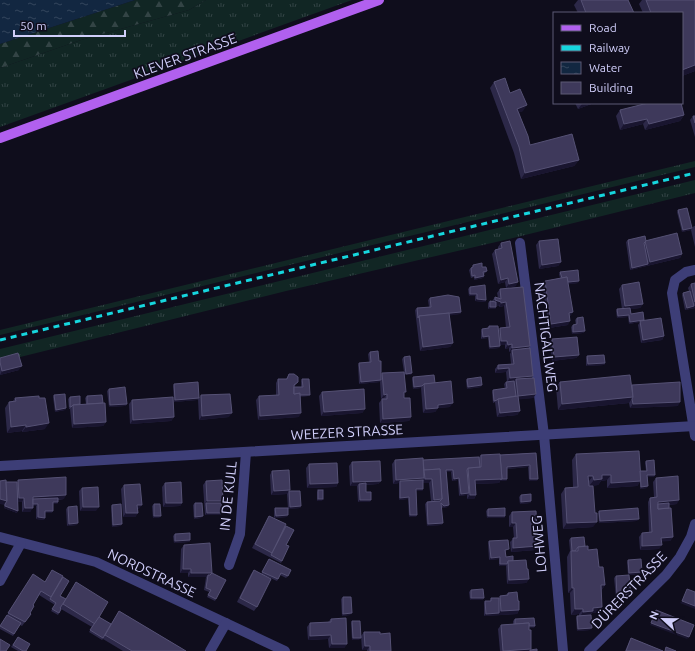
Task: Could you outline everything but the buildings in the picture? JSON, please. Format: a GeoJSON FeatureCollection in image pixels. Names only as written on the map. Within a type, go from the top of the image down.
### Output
{"type":"FeatureCollection","features":[{"type":"Feature","properties":{"kind":"main road","name":"KLEVER STRASSE"},"geometry":{"type":"LineString","coordinates":[[0,138],[379,0]]}},
{"type":"Feature","properties":{"kind":"street","name":"NACHTIGALLWEG"},"geometry":{"type":"LineString","coordinates":[[520,243],[544,435]]}},
{"type":"Feature","properties":{"kind":"street"},"geometry":{"type":"LineString","coordinates":[[695,270],[686,272],[675,280],[672,293],[695,430]]}},
{"type":"Feature","properties":{"kind":"street","name":"WEEZER STRASSE"},"geometry":{"type":"LineString","coordinates":[[0,466],[544,435],[695,430]]}},
{"type":"Feature","properties":{"kind":"street","name":"LOHWEG"},"geometry":{"type":"LineString","coordinates":[[544,435],[563,651]]}},
{"type":"Feature","properties":{"kind":"street","name":"IN DE KULL"},"geometry":{"type":"LineString","coordinates":[[229,566],[240,534],[246,452]]}},
{"type":"Feature","properties":{"kind":"street","name":"DÜRERSTRASSE"},"geometry":{"type":"LineString","coordinates":[[589,651],[607,635],[666,575],[680,557],[691,537],[695,524]]}},
{"type":"Feature","properties":{"kind":"street","name":"NORDSTRASSE"},"geometry":{"type":"LineString","coordinates":[[0,537],[96,562],[285,651]]}},
{"type":"Feature","properties":{"kind":"street"},"geometry":{"type":"LineString","coordinates":[[0,581],[21,543]]}},
{"type":"Feature","properties":{"kind":"street"},"geometry":{"type":"LineString","coordinates":[[210,651],[226,623]]}},
{"type":"Feature","properties":{"kind":"green space"},"geometry":{"type":"Polygon","coordinates":[[[135,0],[206,0],[189,10],[81,40],[0,68],[0,44],[135,0]]]}},
{"type":"Feature","properties":{"kind":"green space"},"geometry":{"type":"Polygon","coordinates":[[[206,0],[352,0],[0,127],[0,68],[81,40],[189,10],[206,0]]]}},
{"type":"Feature","properties":{"kind":"green space"},"geometry":{"type":"Polygon","coordinates":[[[695,161],[695,167],[0,335],[0,330],[695,161]]]}},
{"type":"Feature","properties":{"kind":"green space"},"geometry":{"type":"Polygon","coordinates":[[[695,180],[695,193],[513,238],[286,291],[0,362],[0,349],[695,180]]]}},
{"type":"Feature","properties":{"kind":"water"},"geometry":{"type":"Polygon","coordinates":[[[0,0],[135,0],[0,44],[0,0]]]}},
{"type":"Feature","properties":{"kind":"railway"},"geometry":{"type":"LineString","coordinates":[[0,340],[695,173]]}}]}
